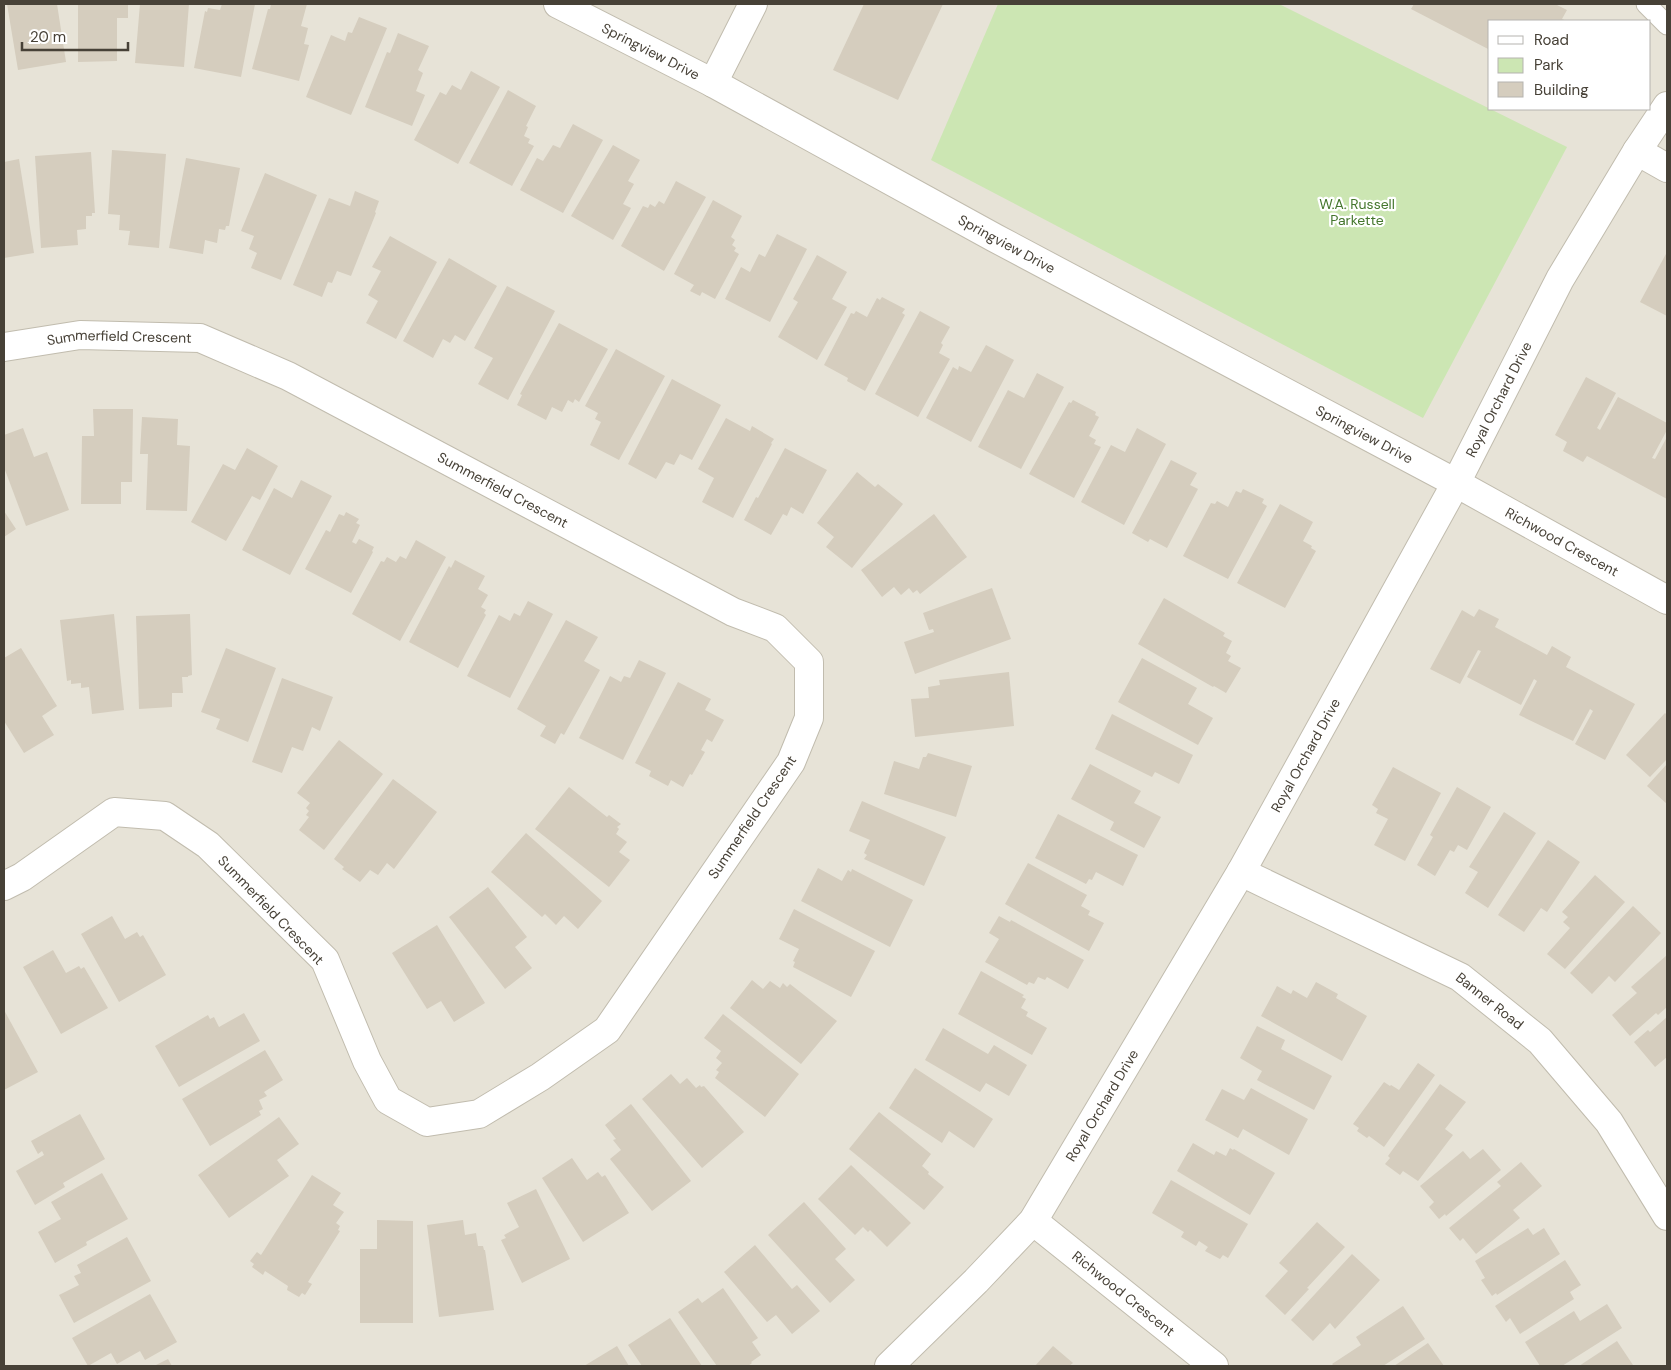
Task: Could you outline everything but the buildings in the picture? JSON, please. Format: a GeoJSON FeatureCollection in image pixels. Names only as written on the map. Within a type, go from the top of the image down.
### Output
{"type":"FeatureCollection","features":[{"type":"Feature","properties":{"kind":"street","name":"Springview Drive"},"geometry":{"type":"LineString","coordinates":[[558,4],[713,83],[995,238],[1456,483]]}},
{"type":"Feature","properties":{"kind":"street"},"geometry":{"type":"LineString","coordinates":[[713,83],[753,4]]}},
{"type":"Feature","properties":{"kind":"street","name":"Royal Orchard Drive"},"geometry":{"type":"LineString","coordinates":[[889,1366],[976,1281],[1033,1221],[1241,872],[1456,483],[1560,279],[1637,151],[1667,106]]}},
{"type":"Feature","properties":{"kind":"street"},"geometry":{"type":"LineString","coordinates":[[1637,151],[1667,168]]}},
{"type":"Feature","properties":{"kind":"street","name":"Summerfield Crescent"},"geometry":{"type":"LineString","coordinates":[[4,347],[80,335],[200,338],[288,376],[733,612],[775,628],[809,662],[810,718],[791,762],[607,1030],[540,1078],[479,1114],[427,1122],[388,1100],[367,1060],[324,960],[208,845],[165,816],[114,812],[22,877],[4,886]]}},
{"type":"Feature","properties":{"kind":"street","name":"Richwood Crescent"},"geometry":{"type":"LineString","coordinates":[[1456,483],[1667,600]]}},
{"type":"Feature","properties":{"kind":"street","name":"Banner Road"},"geometry":{"type":"LineString","coordinates":[[1241,872],[1460,977],[1540,1041],[1610,1122],[1667,1216]]}},
{"type":"Feature","properties":{"kind":"street","name":"Richwood Crescent"},"geometry":{"type":"LineString","coordinates":[[1033,1221],[1214,1366]]}},
{"type":"Feature","properties":{"kind":"lane"},"geometry":{"type":"LineString","coordinates":[[1646,4],[1667,25]]}},
{"type":"Feature","properties":{"kind":"shaded area"},"geometry":{"type":"Polygon","coordinates":[[[4,4],[1667,4],[1667,1366],[4,1366],[4,4]]]}},
{"type":"Feature","properties":{"kind":"green space","name":"W.A. Russell Parkette"},"geometry":{"type":"Polygon","coordinates":[[[998,4],[1279,4],[1488,108],[1488,110],[1492,110],[1567,147],[1423,418],[931,160],[998,4]]]}}]}
